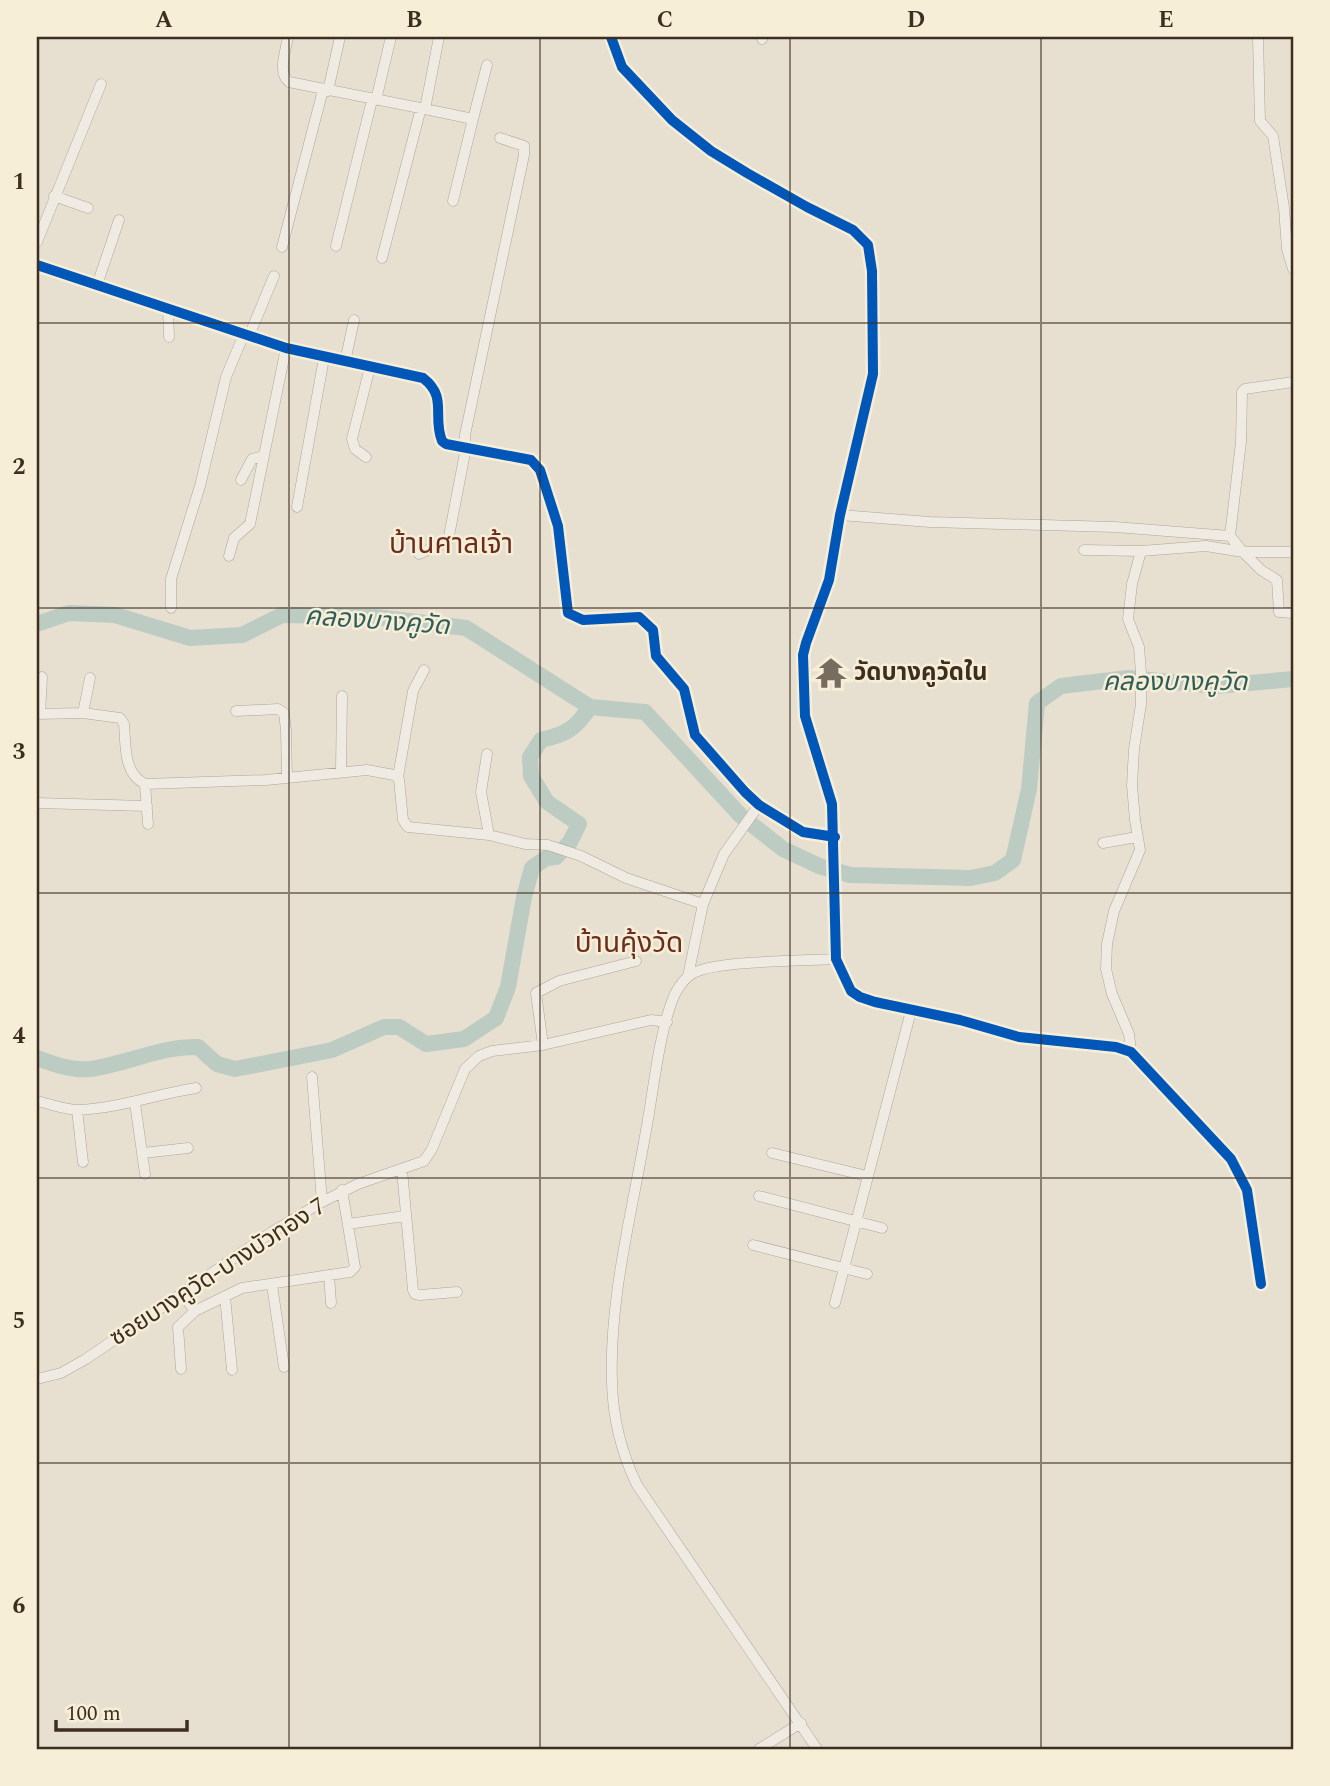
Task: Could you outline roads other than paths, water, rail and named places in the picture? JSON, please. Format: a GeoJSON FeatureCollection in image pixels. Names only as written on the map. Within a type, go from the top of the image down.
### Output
{"type":"FeatureCollection","features":[{"type":"Feature","properties":{"kind":"street"},"geometry":{"type":"LineString","coordinates":[[288,37],[282,73],[285,79],[326,90],[473,119]]}},
{"type":"Feature","properties":{"kind":"street"},"geometry":{"type":"LineString","coordinates":[[282,247],[340,37]]}},
{"type":"Feature","properties":{"kind":"street"},"geometry":{"type":"LineString","coordinates":[[336,246],[391,37]]}},
{"type":"Feature","properties":{"kind":"street"},"geometry":{"type":"LineString","coordinates":[[382,258],[423,108],[439,37]]}},
{"type":"Feature","properties":{"kind":"street"},"geometry":{"type":"LineString","coordinates":[[611,37],[622,67],[672,120],[747,173],[853,230],[867,244],[872,271],[873,374],[840,515],[829,580],[806,643],[802,675],[809,736],[827,781],[832,804],[835,837],[833,888],[836,959],[851,991],[860,997],[911,1011],[960,1020],[1019,1037],[1116,1046],[1131,1052],[1230,1159],[1242,1178],[1247,1190],[1261,1284]]}},
{"type":"Feature","properties":{"kind":"street"},"geometry":{"type":"LineString","coordinates":[[1258,37],[1260,121],[1273,135],[1287,249],[1293,269]]}},
{"type":"Feature","properties":{"kind":"street"},"geometry":{"type":"LineString","coordinates":[[453,201],[487,65]]}},
{"type":"Feature","properties":{"kind":"street"},"geometry":{"type":"LineString","coordinates":[[37,242],[101,84]]}},
{"type":"Feature","properties":{"kind":"street"},"geometry":{"type":"LineString","coordinates":[[419,554],[448,541],[464,448],[525,150],[518,143],[500,138]]}},
{"type":"Feature","properties":{"kind":"street"},"geometry":{"type":"LineString","coordinates":[[54,196],[88,208]]}},
{"type":"Feature","properties":{"kind":"street"},"geometry":{"type":"LineString","coordinates":[[97,285],[118,220]]}},
{"type":"Feature","properties":{"kind":"street"},"geometry":{"type":"LineString","coordinates":[[37,265],[286,348],[415,375],[432,385],[438,402],[442,441],[464,448],[531,460],[540,470],[558,526],[568,613],[583,620],[639,617],[653,630],[656,656],[684,689],[695,735],[757,808],[803,832],[835,837]]}},
{"type":"Feature","properties":{"kind":"street"},"geometry":{"type":"LineString","coordinates":[[171,608],[171,579],[200,486],[226,377],[274,276]]}},
{"type":"Feature","properties":{"kind":"street"},"geometry":{"type":"LineString","coordinates":[[168,309],[169,337]]}},
{"type":"Feature","properties":{"kind":"street"},"geometry":{"type":"LineString","coordinates":[[345,362],[354,320]]}},
{"type":"Feature","properties":{"kind":"street"},"geometry":{"type":"LineString","coordinates":[[229,556],[234,538],[250,524],[286,348]]}},
{"type":"Feature","properties":{"kind":"street"},"geometry":{"type":"LineString","coordinates":[[297,507],[324,358]]}},
{"type":"Feature","properties":{"kind":"street"},"geometry":{"type":"LineString","coordinates":[[366,457],[355,449],[352,439],[370,367]]}},
{"type":"Feature","properties":{"kind":"street"},"geometry":{"type":"LineString","coordinates":[[1293,382],[1245,389],[1242,393],[1241,442],[1230,536],[1261,570],[1277,580],[1279,612],[1293,612]]}},
{"type":"Feature","properties":{"kind":"street"},"geometry":{"type":"LineString","coordinates":[[241,480],[253,458],[264,456]]}},
{"type":"Feature","properties":{"kind":"street"},"geometry":{"type":"LineString","coordinates":[[840,515],[930,522],[1115,527],[1230,536]]}},
{"type":"Feature","properties":{"kind":"street"},"geometry":{"type":"LineString","coordinates":[[1084,550],[1141,551],[1206,546],[1243,552],[1293,552]]}},
{"type":"Feature","properties":{"kind":"street"},"geometry":{"type":"LineString","coordinates":[[1131,1052],[1129,1034],[1112,994],[1106,970],[1110,925],[1140,850],[1132,785],[1141,673],[1139,647],[1129,620],[1132,584],[1141,551]]}},
{"type":"Feature","properties":{"kind":"street"},"geometry":{"type":"LineString","coordinates":[[424,670],[413,691],[398,777],[403,820],[408,827],[489,835],[525,844],[553,847],[581,856],[626,878],[703,904]]}},
{"type":"Feature","properties":{"kind":"street"},"geometry":{"type":"LineString","coordinates":[[42,677],[39,714],[83,713],[117,716],[123,720],[130,771],[145,784],[287,778],[367,770],[398,777]]}},
{"type":"Feature","properties":{"kind":"street"},"geometry":{"type":"LineString","coordinates":[[83,713],[90,678]]}},
{"type":"Feature","properties":{"kind":"street"},"geometry":{"type":"LineString","coordinates":[[341,771],[342,696]]}},
{"type":"Feature","properties":{"kind":"street"},"geometry":{"type":"LineString","coordinates":[[236,711],[278,709],[284,713],[287,778]]}},
{"type":"Feature","properties":{"kind":"street"},"geometry":{"type":"LineString","coordinates":[[487,754],[481,792],[489,835]]}},
{"type":"Feature","properties":{"kind":"street"},"geometry":{"type":"LineString","coordinates":[[145,784],[148,824]]}},
{"type":"Feature","properties":{"kind":"street"},"geometry":{"type":"LineString","coordinates":[[37,803],[147,806]]}},
{"type":"Feature","properties":{"kind":"street"},"geometry":{"type":"LineString","coordinates":[[757,808],[724,854],[703,904],[688,976],[671,1001],[615,1314],[612,1384],[619,1440],[627,1465],[652,1510],[817,1749]]}},
{"type":"Feature","properties":{"kind":"street"},"geometry":{"type":"LineString","coordinates":[[1103,844],[1137,837]]}},
{"type":"Feature","properties":{"kind":"street"},"geometry":{"type":"LineString","coordinates":[[688,976],[723,965],[836,959]]}},
{"type":"Feature","properties":{"kind":"street"},"geometry":{"type":"LineString","coordinates":[[543,1045],[536,993],[559,981],[636,961]]}},
{"type":"Feature","properties":{"kind":"street"},"geometry":{"type":"LineString","coordinates":[[835,1303],[911,1011]]}},
{"type":"Feature","properties":{"kind":"street","name":"ซอยบางคูวัด-บางบัวทอง 7"},"geometry":{"type":"LineString","coordinates":[[37,1380],[61,1373],[86,1359],[272,1232],[342,1190],[424,1161],[432,1149],[465,1069],[479,1056],[492,1051],[543,1045],[651,1020],[667,1022]]}},
{"type":"Feature","properties":{"kind":"street"},"geometry":{"type":"LineString","coordinates":[[312,1077],[322,1202]]}},
{"type":"Feature","properties":{"kind":"street"},"geometry":{"type":"LineString","coordinates":[[37,1101],[77,1110],[135,1103],[161,1093],[196,1088]]}},
{"type":"Feature","properties":{"kind":"street"},"geometry":{"type":"LineString","coordinates":[[135,1103],[145,1174]]}},
{"type":"Feature","properties":{"kind":"street"},"geometry":{"type":"LineString","coordinates":[[77,1110],[83,1162]]}},
{"type":"Feature","properties":{"kind":"street"},"geometry":{"type":"LineString","coordinates":[[143,1153],[188,1148]]}},
{"type":"Feature","properties":{"kind":"street"},"geometry":{"type":"LineString","coordinates":[[772,1153],[867,1177]]}},
{"type":"Feature","properties":{"kind":"street"},"geometry":{"type":"LineString","coordinates":[[402,1170],[413,1290],[415,1294],[457,1292]]}},
{"type":"Feature","properties":{"kind":"street"},"geometry":{"type":"LineString","coordinates":[[181,1369],[178,1327],[195,1311],[242,1288],[350,1272],[355,1267],[342,1190]]}},
{"type":"Feature","properties":{"kind":"street"},"geometry":{"type":"LineString","coordinates":[[758,1196],[882,1228]]}},
{"type":"Feature","properties":{"kind":"street"},"geometry":{"type":"LineString","coordinates":[[348,1224],[405,1216]]}},
{"type":"Feature","properties":{"kind":"street"},"geometry":{"type":"LineString","coordinates":[[753,1245],[867,1274]]}},
{"type":"Feature","properties":{"kind":"street"},"geometry":{"type":"LineString","coordinates":[[329,1275],[331,1303]]}},
{"type":"Feature","properties":{"kind":"street"},"geometry":{"type":"LineString","coordinates":[[272,1285],[284,1367]]}},
{"type":"Feature","properties":{"kind":"street"},"geometry":{"type":"LineString","coordinates":[[182,1294],[195,1311]]}},
{"type":"Feature","properties":{"kind":"street"},"geometry":{"type":"LineString","coordinates":[[225,1296],[232,1370]]}},
{"type":"Feature","properties":{"kind":"street"},"geometry":{"type":"LineString","coordinates":[[759,1749],[801,1723]]}},
{"type":"Feature","properties":{"kind":"waterway","name":"คลองบางคูวัด"},"geometry":{"type":"LineString","coordinates":[[37,624],[69,613],[115,615],[190,638],[242,635],[282,615],[376,617],[466,628],[590,707],[645,712],[741,816],[783,849],[819,866],[850,875],[971,878],[995,873],[1013,860],[1029,789],[1037,703],[1061,686],[1128,678],[1217,686],[1293,679]]}},
{"type":"Feature","properties":{"kind":"waterway"},"geometry":{"type":"LineString","coordinates":[[37,1058],[70,1068],[90,1069],[171,1049],[198,1047],[217,1064],[235,1069],[332,1050],[384,1027],[399,1027],[426,1044],[464,1039],[496,1018],[508,987],[524,897],[532,868],[546,858],[556,857],[570,842],[579,824],[547,802],[531,776],[530,757],[541,740],[570,730],[590,707]]}},
{"type":"Feature","properties":{"kind":"place","name":"วัดบางคูวัดใน"},"geometry":{"type":"Point","coordinates":[831,673]}},
{"type":"Feature","properties":{"kind":"district","name":"บ้านศาลเจ้า"},"geometry":{"type":"Point","coordinates":[451,544]}},
{"type":"Feature","properties":{"kind":"district","name":"บ้านคุ้งวัด"},"geometry":{"type":"Point","coordinates":[629,943]}}]}
